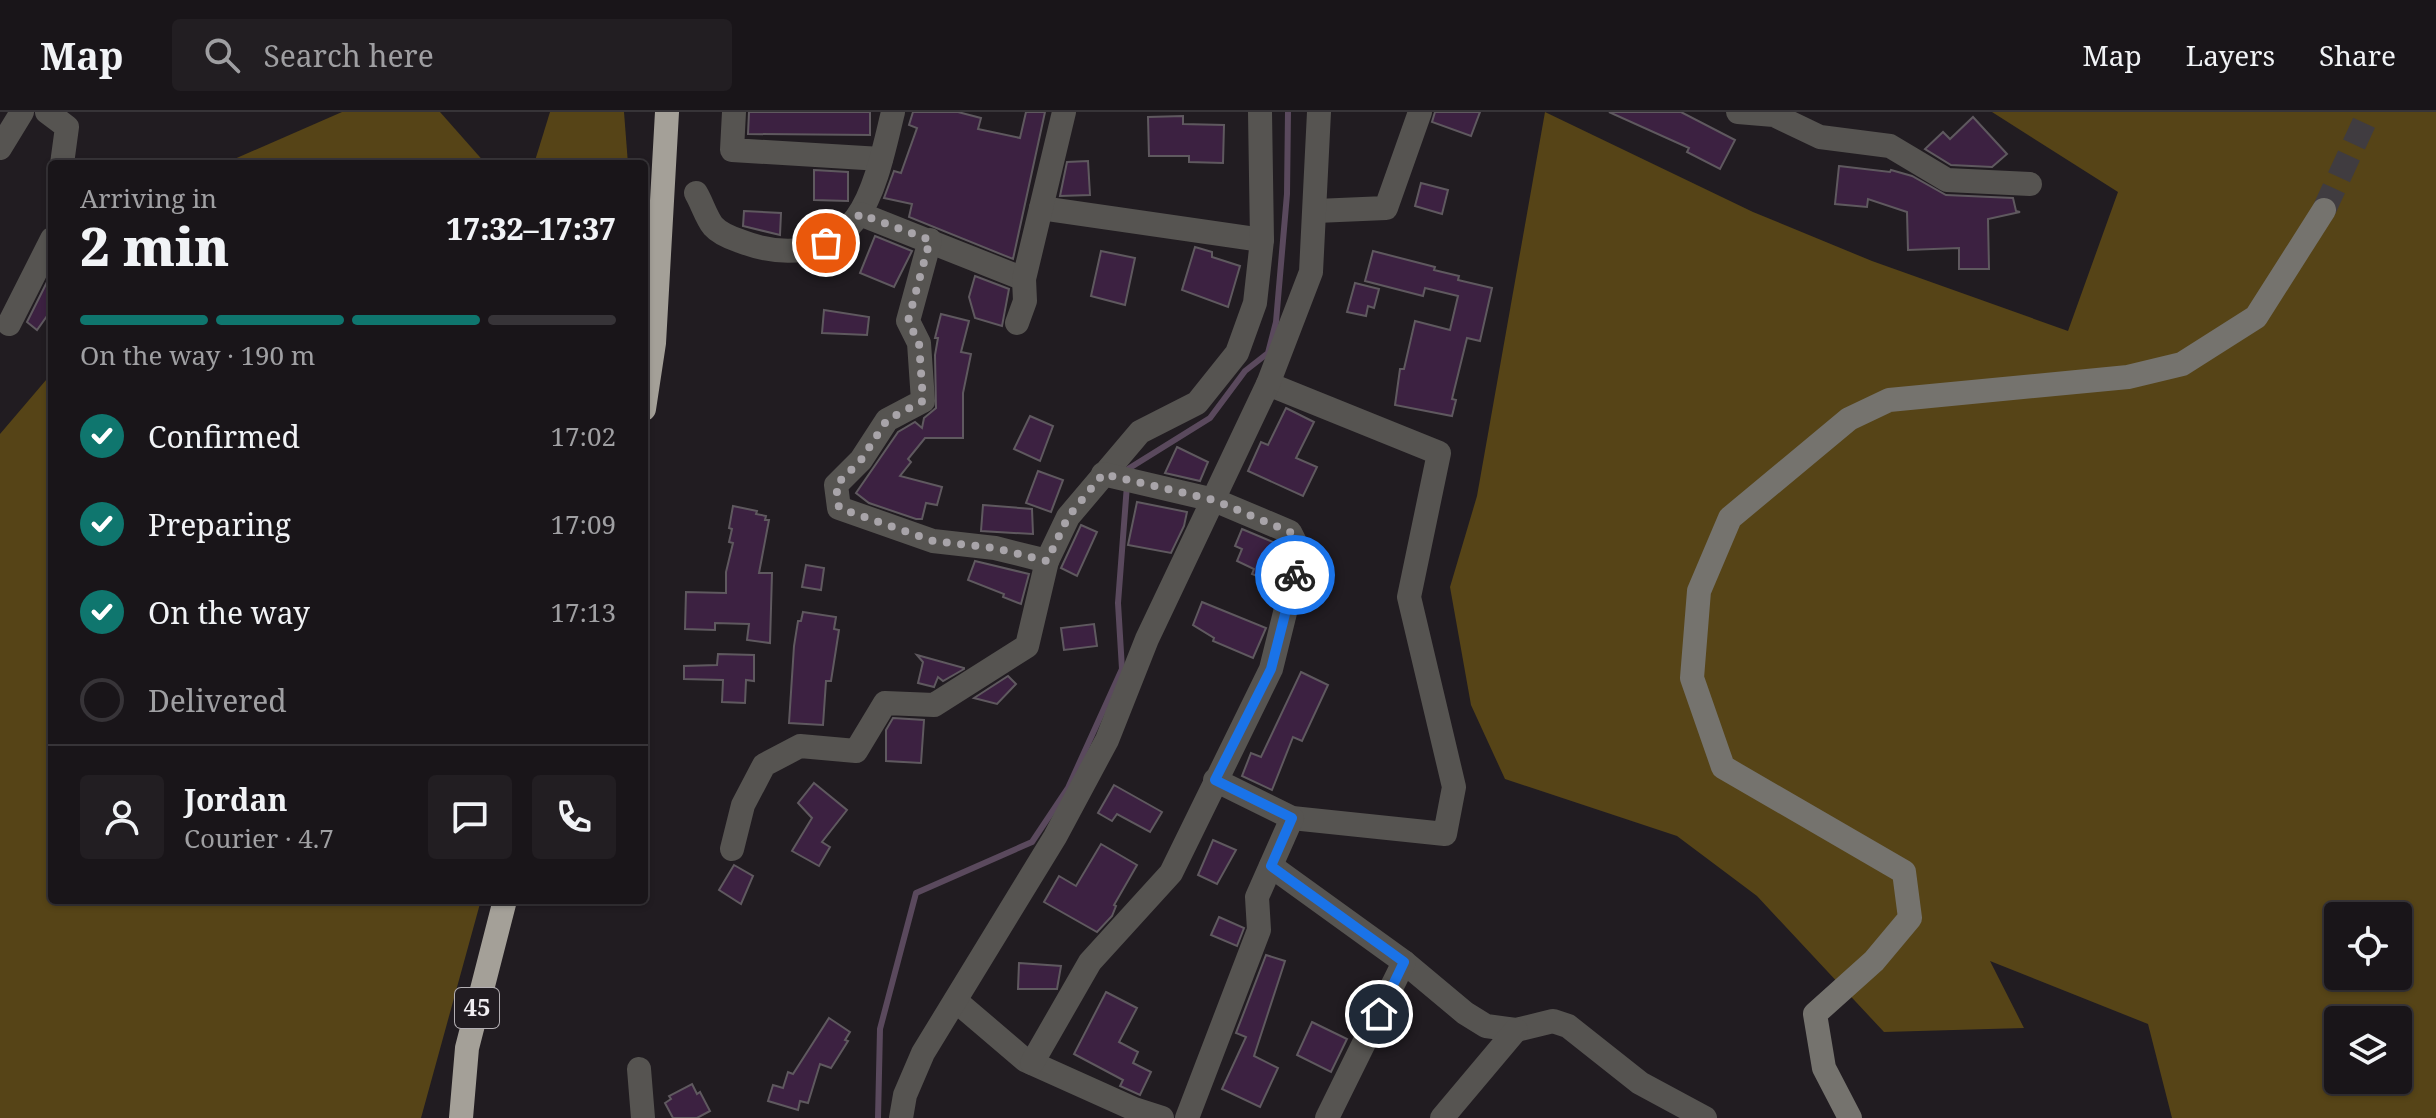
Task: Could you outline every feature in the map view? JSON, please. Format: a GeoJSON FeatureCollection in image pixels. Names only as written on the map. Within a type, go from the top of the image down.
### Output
{"type":"FeatureCollection","features":[{"type":"Feature","properties":{"kind":"highway"},"geometry":{"type":"LineString","coordinates":[[648,383],[654,343],[667,112]]}},
{"type":"Feature","properties":{"kind":"highway","name":"45"},"geometry":{"type":"LineString","coordinates":[[461,1118],[467,1048],[504,904]]}},
{"type":"Feature","properties":{"kind":"street"},"geometry":{"type":"LineString","coordinates":[[0,148],[22,112]]}},
{"type":"Feature","properties":{"kind":"street"},"geometry":{"type":"LineString","coordinates":[[47,112],[67,127],[63,160]]}},
{"type":"Feature","properties":{"kind":"street"},"geometry":{"type":"LineString","coordinates":[[734,112],[732,150],[881,159]]}},
{"type":"Feature","properties":{"kind":"street"},"geometry":{"type":"LineString","coordinates":[[696,193],[713,226],[725,235],[766,251],[796,252],[826,243],[844,233],[860,214],[881,159],[893,112]]}},
{"type":"Feature","properties":{"kind":"street"},"geometry":{"type":"LineString","coordinates":[[1017,323],[1025,301],[1024,279],[1064,112]]}},
{"type":"Feature","properties":{"kind":"street"},"geometry":{"type":"LineString","coordinates":[[732,849],[743,805],[764,765],[800,746],[856,751],[885,703],[934,705],[1027,646],[1047,561],[1068,517],[1118,477],[1140,432],[1197,403],[1237,353],[1255,303],[1262,240],[1260,112]]}},
{"type":"Feature","properties":{"kind":"street"},"geometry":{"type":"LineString","coordinates":[[901,1118],[905,1095],[923,1053],[1055,837],[1107,740],[1147,639],[1268,384],[1311,272],[1319,112]]}},
{"type":"Feature","properties":{"kind":"street"},"geometry":{"type":"LineString","coordinates":[[1316,211],[1386,208],[1420,112]]}},
{"type":"Feature","properties":{"kind":"street"},"geometry":{"type":"LineString","coordinates":[[1738,112],[1774,115],[1820,137],[1890,146],[1947,180],[2030,184]]}},
{"type":"Feature","properties":{"kind":"street"},"geometry":{"type":"LineString","coordinates":[[1041,208],[1262,240]]}},
{"type":"Feature","properties":{"kind":"street"},"geometry":{"type":"LineString","coordinates":[[1850,1118],[1824,1068],[1815,1014],[1874,961],[1910,918],[1904,872],[1723,767],[1692,678],[1699,591],[1730,518],[1849,419],[1889,400],[2128,377],[2182,364],[2256,317],[2324,210]]}},
{"type":"Feature","properties":{"kind":"street"},"geometry":{"type":"LineString","coordinates":[[860,214],[1024,279]]}},
{"type":"Feature","properties":{"kind":"street"},"geometry":{"type":"LineString","coordinates":[[930,240],[908,321],[919,343],[923,401],[887,420],[861,460],[836,485],[839,508],[933,541],[995,548],[1047,561]]}},
{"type":"Feature","properties":{"kind":"street"},"geometry":{"type":"LineString","coordinates":[[9,324],[48,247]]}},
{"type":"Feature","properties":{"kind":"street"},"geometry":{"type":"LineString","coordinates":[[1215,780],[1292,818],[1445,834],[1454,787],[1409,597],[1439,453],[1268,384]]}},
{"type":"Feature","properties":{"kind":"street"},"geometry":{"type":"LineString","coordinates":[[1032,1063],[1090,962],[1171,873],[1271,669],[1300,552],[1290,532],[1214,500],[1118,477]]}},
{"type":"Feature","properties":{"kind":"street"},"geometry":{"type":"LineString","coordinates":[[1187,1118],[1259,930],[1257,897],[1292,818]]}},
{"type":"Feature","properties":{"kind":"street"},"geometry":{"type":"LineString","coordinates":[[1271,866],[1486,1026],[1516,1030],[1543,1021],[1568,1026],[1640,1083],[1705,1118]]}},
{"type":"Feature","properties":{"kind":"street"},"geometry":{"type":"LineString","coordinates":[[1327,1118],[1404,962]]}},
{"type":"Feature","properties":{"kind":"street"},"geometry":{"type":"LineString","coordinates":[[956,1001],[1032,1063],[1134,1109],[1162,1118]]}},
{"type":"Feature","properties":{"kind":"street"},"geometry":{"type":"LineString","coordinates":[[1442,1118],[1516,1030]]}},
{"type":"Feature","properties":{"kind":"street"},"geometry":{"type":"LineString","coordinates":[[639,1069],[643,1118]]}},
{"type":"Feature","properties":{"kind":"shaded area"},"geometry":{"type":"Polygon","coordinates":[[[342,112],[440,112],[482,160],[232,160],[342,112]]]}},
{"type":"Feature","properties":{"kind":"shaded area"},"geometry":{"type":"Polygon","coordinates":[[[550,112],[624,112],[628,160],[535,160],[550,112]]]}},
{"type":"Feature","properties":{"kind":"shaded area"},"geometry":{"type":"Polygon","coordinates":[[[1545,112],[1753,212],[1872,261],[2068,331],[2118,192],[1992,112],[2436,112],[2436,1118],[2172,1118],[2148,1024],[1990,961],[2024,1028],[1884,1032],[1757,896],[1677,836],[1505,779],[1471,705],[1450,587],[1477,496],[1545,112]]]}},
{"type":"Feature","properties":{"kind":"shaded area"},"geometry":{"type":"Polygon","coordinates":[[[48,378],[48,904],[480,904],[421,1118],[0,1118],[0,434],[48,378]]]}},
{"type":"Feature","properties":{"kind":"building"},"geometry":{"type":"Polygon","coordinates":[[[749,112],[870,112],[870,135],[748,134],[749,112]]]}},
{"type":"Feature","properties":{"kind":"building"},"geometry":{"type":"Polygon","coordinates":[[[913,112],[958,112],[981,118],[978,129],[1020,138],[1026,112],[1045,112],[1013,259],[909,217],[912,204],[884,198],[894,171],[901,173],[917,128],[909,125],[913,112]]]}},
{"type":"Feature","properties":{"kind":"building"},"geometry":{"type":"Polygon","coordinates":[[[1435,112],[1480,112],[1471,136],[1432,122],[1435,112]]]}},
{"type":"Feature","properties":{"kind":"building"},"geometry":{"type":"Polygon","coordinates":[[[1609,112],[1681,112],[1735,140],[1720,169],[1687,152],[1689,148],[1609,112]]]}},
{"type":"Feature","properties":{"kind":"building"},"geometry":{"type":"Polygon","coordinates":[[[1183,116],[1183,124],[1224,125],[1223,163],[1189,162],[1189,156],[1149,156],[1148,117],[1183,116]]]}},
{"type":"Feature","properties":{"kind":"building"},"geometry":{"type":"Polygon","coordinates":[[[1973,117],[2007,154],[1992,167],[1951,165],[1925,149],[1943,132],[1950,139],[1973,117]]]}},
{"type":"Feature","properties":{"kind":"building"},"geometry":{"type":"Polygon","coordinates":[[[1088,161],[1090,195],[1060,196],[1067,162],[1088,161]]]}},
{"type":"Feature","properties":{"kind":"building"},"geometry":{"type":"Polygon","coordinates":[[[1839,166],[1891,170],[1912,176],[1946,195],[2013,198],[2016,211],[2020,212],[1988,219],[1989,269],[1959,269],[1959,248],[1908,250],[1907,212],[1868,199],[1867,207],[1835,204],[1839,166]]]}},
{"type":"Feature","properties":{"kind":"building"},"geometry":{"type":"Polygon","coordinates":[[[814,170],[848,172],[848,201],[814,200],[814,170]]]}},
{"type":"Feature","properties":{"kind":"building"},"geometry":{"type":"Polygon","coordinates":[[[1421,183],[1448,190],[1442,214],[1415,206],[1421,183]]]}},
{"type":"Feature","properties":{"kind":"building"},"geometry":{"type":"Polygon","coordinates":[[[744,211],[781,213],[780,235],[743,226],[744,211]]]}},
{"type":"Feature","properties":{"kind":"building"},"geometry":{"type":"Polygon","coordinates":[[[875,236],[912,251],[894,287],[860,273],[875,236]]]}},
{"type":"Feature","properties":{"kind":"building"},"geometry":{"type":"Polygon","coordinates":[[[1195,247],[1212,252],[1212,257],[1240,266],[1228,307],[1182,290],[1195,247]]]}},
{"type":"Feature","properties":{"kind":"building"},"geometry":{"type":"Polygon","coordinates":[[[1101,251],[1135,258],[1125,305],[1091,296],[1101,251]]]}},
{"type":"Feature","properties":{"kind":"building"},"geometry":{"type":"Polygon","coordinates":[[[1373,251],[1435,267],[1434,270],[1459,276],[1458,280],[1492,288],[1480,341],[1467,338],[1452,399],[1456,400],[1452,416],[1395,405],[1400,369],[1404,369],[1415,321],[1450,330],[1458,296],[1425,288],[1423,296],[1365,281],[1373,251]]]}},
{"type":"Feature","properties":{"kind":"building"},"geometry":{"type":"Polygon","coordinates":[[[975,276],[1009,289],[1002,326],[975,318],[969,297],[975,276]]]}},
{"type":"Feature","properties":{"kind":"building"},"geometry":{"type":"Polygon","coordinates":[[[48,280],[48,315],[37,330],[27,322],[48,280]]]}},
{"type":"Feature","properties":{"kind":"building"},"geometry":{"type":"Polygon","coordinates":[[[1355,283],[1379,289],[1374,308],[1368,306],[1366,316],[1347,312],[1355,283]]]}},
{"type":"Feature","properties":{"kind":"building"},"geometry":{"type":"Polygon","coordinates":[[[824,310],[869,317],[867,335],[822,333],[824,310]]]}},
{"type":"Feature","properties":{"kind":"building"},"geometry":{"type":"Polygon","coordinates":[[[941,314],[969,321],[961,352],[971,354],[963,393],[963,438],[925,438],[908,459],[911,462],[900,476],[942,487],[937,505],[926,503],[922,519],[916,519],[869,503],[856,493],[898,432],[915,422],[922,428],[924,418],[936,408],[935,355],[938,338],[935,338],[941,314]]]}},
{"type":"Feature","properties":{"kind":"building"},"geometry":{"type":"Polygon","coordinates":[[[1286,408],[1314,422],[1296,458],[1317,467],[1303,496],[1248,471],[1261,442],[1268,445],[1286,408]]]}},
{"type":"Feature","properties":{"kind":"building"},"geometry":{"type":"Polygon","coordinates":[[[1030,416],[1053,426],[1040,461],[1014,449],[1030,416]]]}},
{"type":"Feature","properties":{"kind":"building"},"geometry":{"type":"Polygon","coordinates":[[[1177,447],[1208,462],[1200,481],[1165,473],[1177,447]]]}},
{"type":"Feature","properties":{"kind":"building"},"geometry":{"type":"Polygon","coordinates":[[[1038,471],[1063,480],[1051,512],[1026,503],[1038,471]]]}},
{"type":"Feature","properties":{"kind":"building"},"geometry":{"type":"Polygon","coordinates":[[[1137,502],[1187,512],[1171,553],[1128,545],[1137,502]]]}},
{"type":"Feature","properties":{"kind":"building"},"geometry":{"type":"Polygon","coordinates":[[[983,505],[1032,509],[1033,534],[981,531],[983,505]]]}},
{"type":"Feature","properties":{"kind":"building"},"geometry":{"type":"Polygon","coordinates":[[[733,506],[757,511],[756,514],[769,520],[759,573],[772,573],[770,643],[747,640],[749,624],[715,623],[715,630],[685,629],[686,592],[726,593],[726,572],[733,543],[729,542],[732,529],[729,528],[733,506]]]}},
{"type":"Feature","properties":{"kind":"building"},"geometry":{"type":"Polygon","coordinates":[[[1081,525],[1097,532],[1077,576],[1061,568],[1081,525]]]}},
{"type":"Feature","properties":{"kind":"building"},"geometry":{"type":"Polygon","coordinates":[[[1242,529],[1280,545],[1284,554],[1277,584],[1252,574],[1254,569],[1237,561],[1242,549],[1235,546],[1242,529]]]}},
{"type":"Feature","properties":{"kind":"building"},"geometry":{"type":"Polygon","coordinates":[[[975,561],[1029,574],[1021,604],[968,580],[975,561]]]}},
{"type":"Feature","properties":{"kind":"building"},"geometry":{"type":"Polygon","coordinates":[[[806,565],[824,568],[821,590],[802,587],[806,565]]]}},
{"type":"Feature","properties":{"kind":"building"},"geometry":{"type":"Polygon","coordinates":[[[1202,602],[1266,628],[1253,658],[1213,641],[1214,638],[1193,625],[1202,602]]]}},
{"type":"Feature","properties":{"kind":"building"},"geometry":{"type":"Polygon","coordinates":[[[803,612],[836,617],[834,629],[839,630],[831,681],[826,681],[823,725],[789,723],[794,646],[798,621],[801,621],[803,612]]]}},
{"type":"Feature","properties":{"kind":"building"},"geometry":{"type":"Polygon","coordinates":[[[1094,624],[1097,646],[1064,650],[1061,628],[1094,624]]]}},
{"type":"Feature","properties":{"kind":"building"},"geometry":{"type":"Polygon","coordinates":[[[718,654],[754,655],[754,681],[746,680],[745,703],[722,702],[723,680],[684,679],[684,666],[717,665],[718,654]]]}},
{"type":"Feature","properties":{"kind":"building"},"geometry":{"type":"Polygon","coordinates":[[[917,655],[964,669],[943,681],[938,677],[934,687],[918,683],[923,662],[917,655]]]}},
{"type":"Feature","properties":{"kind":"building"},"geometry":{"type":"Polygon","coordinates":[[[1301,672],[1328,685],[1302,741],[1293,737],[1272,790],[1242,776],[1251,753],[1261,757],[1301,672]]]}},
{"type":"Feature","properties":{"kind":"building"},"geometry":{"type":"Polygon","coordinates":[[[1008,676],[1016,684],[997,704],[974,698],[1008,676]]]}},
{"type":"Feature","properties":{"kind":"building"},"geometry":{"type":"Polygon","coordinates":[[[893,718],[924,720],[921,763],[886,761],[886,730],[893,718]]]}},
{"type":"Feature","properties":{"kind":"building"},"geometry":{"type":"Polygon","coordinates":[[[814,783],[847,810],[822,842],[830,847],[819,866],[792,851],[812,818],[798,803],[814,783]]]}},
{"type":"Feature","properties":{"kind":"building"},"geometry":{"type":"Polygon","coordinates":[[[1114,785],[1162,812],[1150,832],[1117,814],[1112,821],[1098,813],[1114,785]]]}},
{"type":"Feature","properties":{"kind":"building"},"geometry":{"type":"Polygon","coordinates":[[[1213,840],[1236,850],[1217,884],[1198,875],[1213,840]]]}},
{"type":"Feature","properties":{"kind":"building"},"geometry":{"type":"Polygon","coordinates":[[[1101,844],[1137,865],[1114,905],[1112,916],[1097,932],[1044,902],[1059,876],[1076,886],[1101,844]]]}},
{"type":"Feature","properties":{"kind":"building"},"geometry":{"type":"Polygon","coordinates":[[[734,865],[753,876],[741,904],[719,890],[734,865]]]}},
{"type":"Feature","properties":{"kind":"building"},"geometry":{"type":"Polygon","coordinates":[[[1219,917],[1244,928],[1237,946],[1211,935],[1219,917]]]}},
{"type":"Feature","properties":{"kind":"building"},"geometry":{"type":"Polygon","coordinates":[[[1266,955],[1285,961],[1254,1056],[1278,1068],[1260,1107],[1222,1089],[1246,1037],[1236,1033],[1266,955]]]}},
{"type":"Feature","properties":{"kind":"building"},"geometry":{"type":"Polygon","coordinates":[[[1019,963],[1061,966],[1057,989],[1018,989],[1019,963]]]}},
{"type":"Feature","properties":{"kind":"building"},"geometry":{"type":"Polygon","coordinates":[[[1106,992],[1137,1008],[1119,1042],[1138,1052],[1133,1063],[1151,1072],[1140,1095],[1120,1086],[1123,1080],[1074,1054],[1106,992]]]}},
{"type":"Feature","properties":{"kind":"building"},"geometry":{"type":"Polygon","coordinates":[[[829,1018],[850,1032],[845,1040],[848,1041],[831,1068],[820,1064],[808,1103],[800,1101],[798,1110],[768,1101],[773,1085],[783,1088],[788,1072],[793,1074],[829,1018]]]}},
{"type":"Feature","properties":{"kind":"building"},"geometry":{"type":"Polygon","coordinates":[[[1312,1022],[1347,1039],[1331,1072],[1297,1055],[1312,1022]]]}},
{"type":"Feature","properties":{"kind":"building"},"geometry":{"type":"Polygon","coordinates":[[[692,1084],[710,1111],[697,1118],[673,1118],[665,1103],[671,1099],[669,1096],[692,1084]]]}},
{"type":"Feature","properties":{"kind":"waterway"},"geometry":{"type":"LineString","coordinates":[[1128,474],[1128,469],[1210,418],[1245,371],[1268,353],[1276,322],[1287,194],[1288,112]]}},
{"type":"Feature","properties":{"kind":"waterway"},"geometry":{"type":"LineString","coordinates":[[878,1118],[880,1029],[916,893],[1032,842],[1068,788],[1122,669],[1118,603],[1127,485]]}},
{"type":"Feature","properties":{"kind":"tunnel"},"geometry":{"type":"LineString","coordinates":[[2324,210],[2369,112]]}},
{"type":"Feature","properties":{"kind":"way so far"},"geometry":{"type":"LineString","coordinates":[[826,243],[844,233],[860,214],[930,240],[908,321],[919,343],[923,401],[887,420],[861,460],[836,485],[839,508],[933,541],[995,548],[1047,561],[1068,517],[1103,474],[1214,500],[1290,532],[1300,552],[1295,575]]}},
{"type":"Feature","properties":{"kind":"route"},"geometry":{"type":"LineString","coordinates":[[1295,575],[1271,669],[1215,780],[1292,818],[1271,866],[1404,962],[1379,1014]]}}]}
